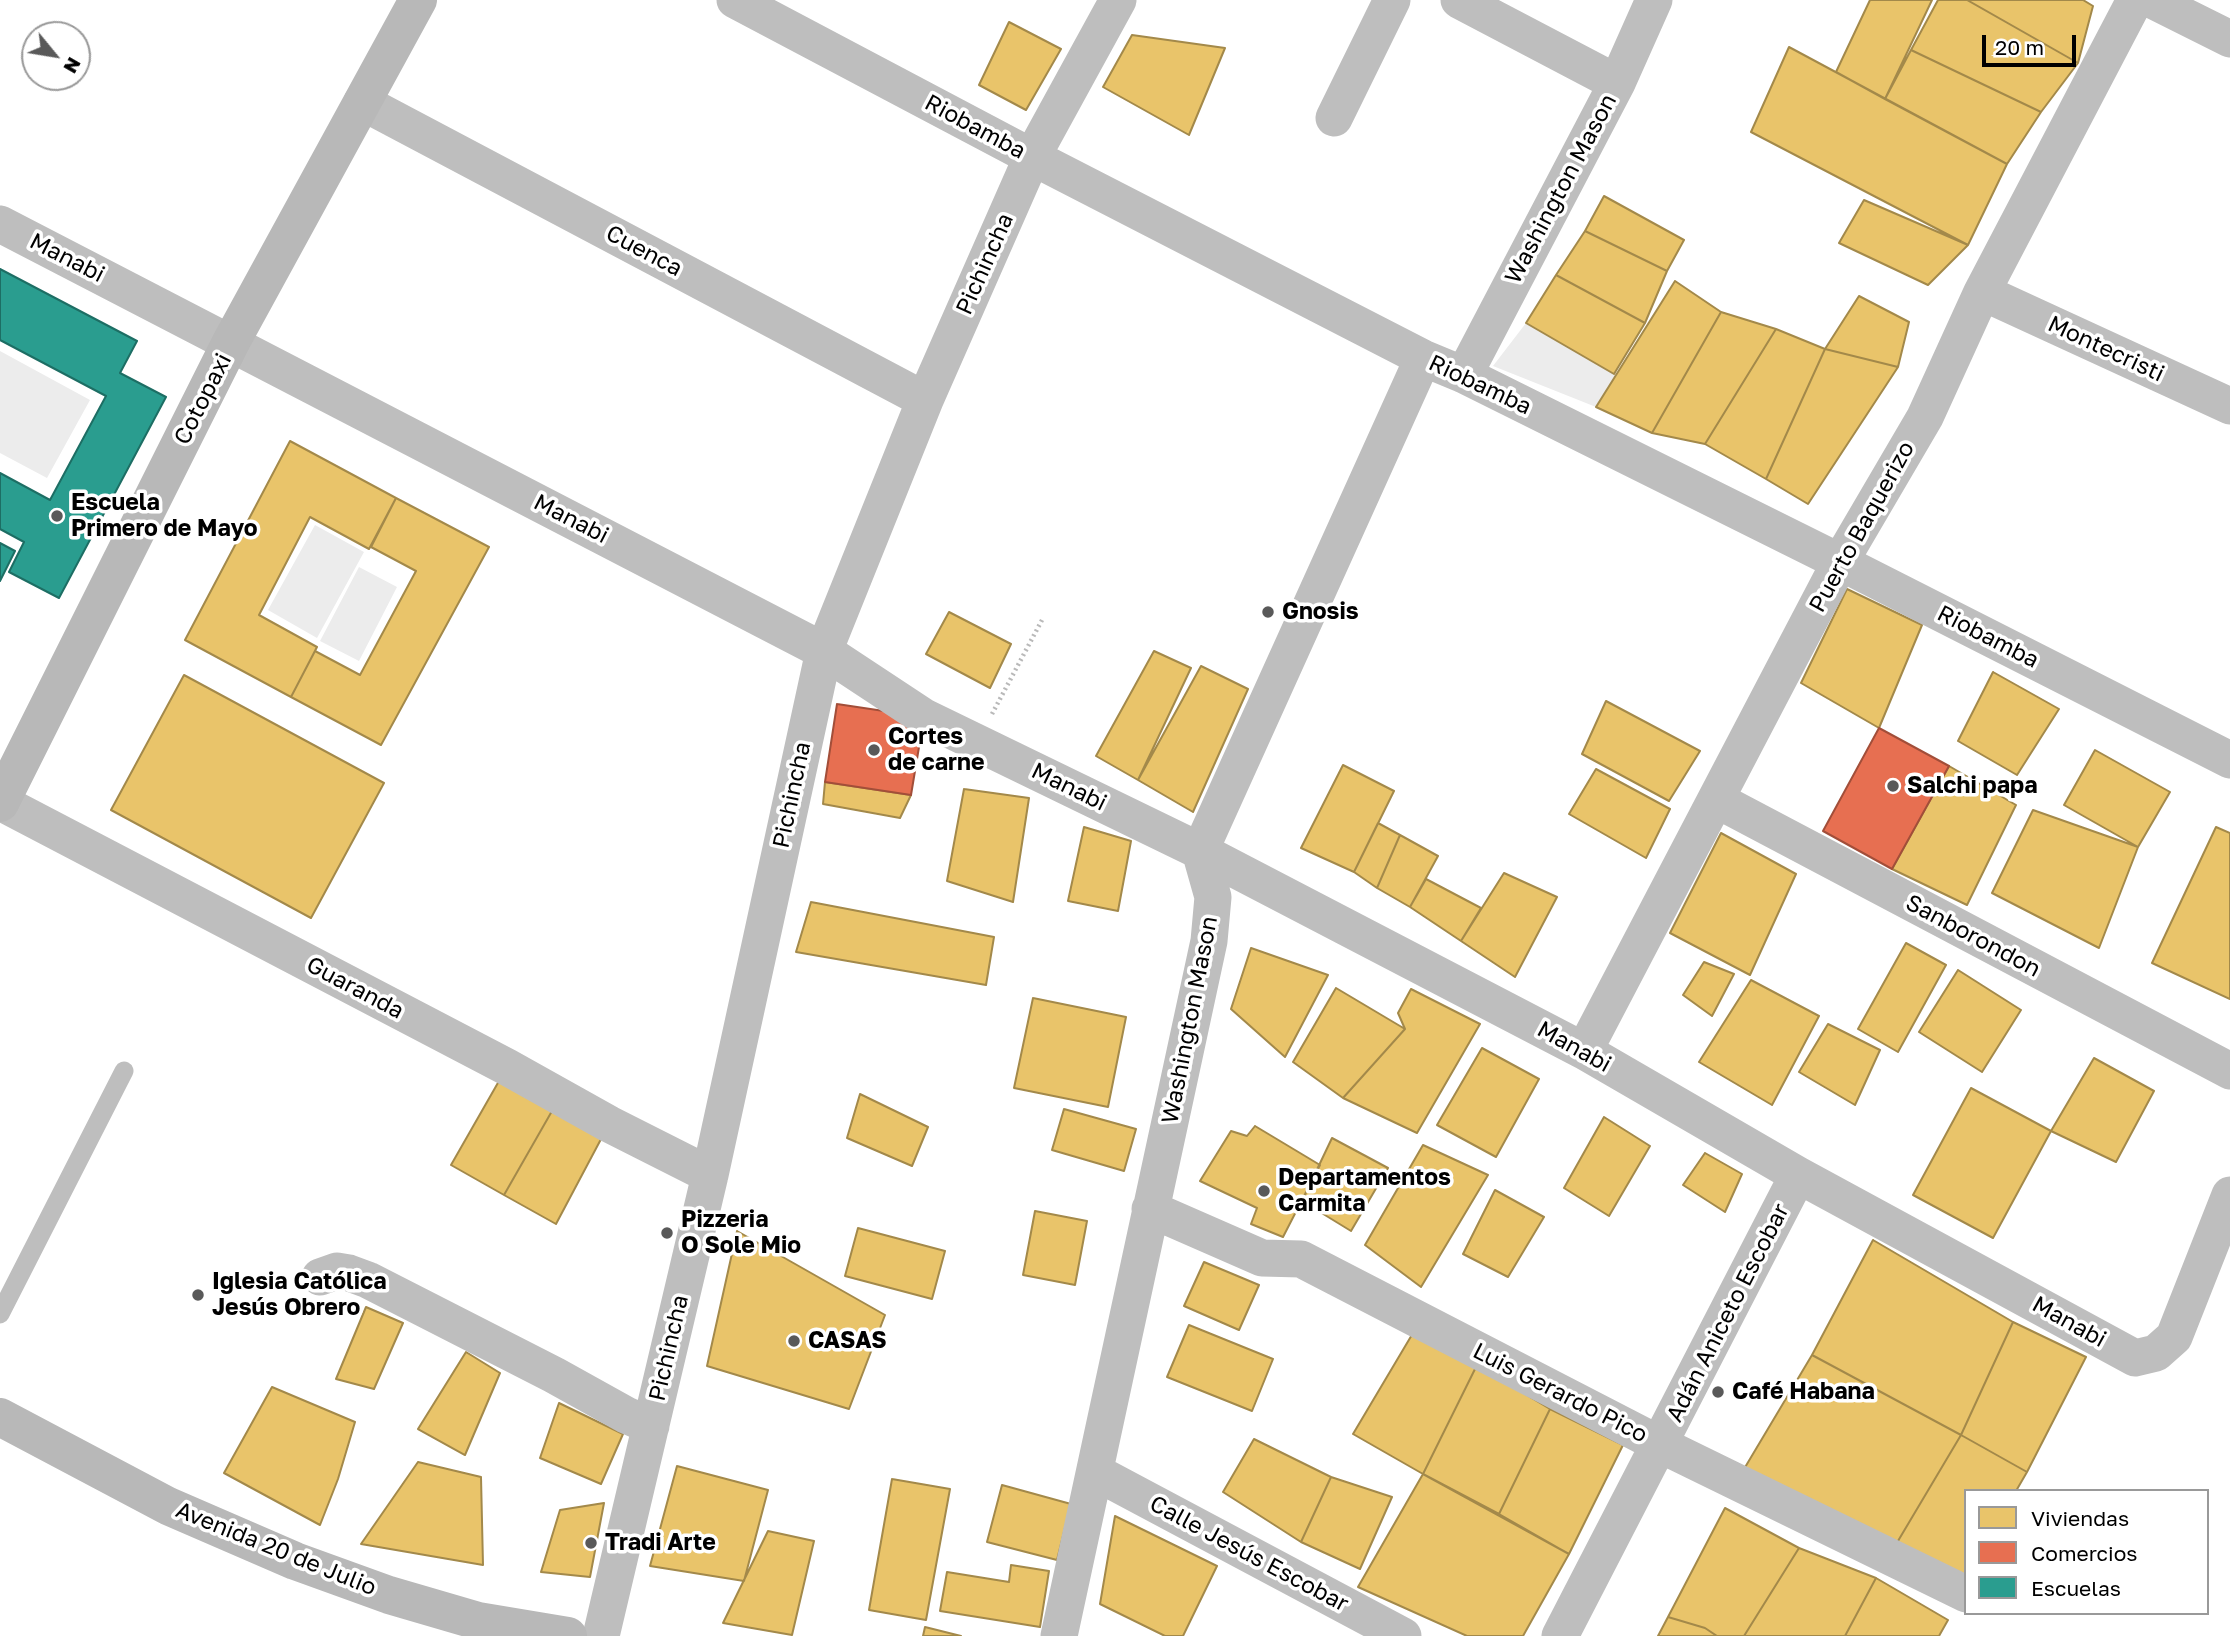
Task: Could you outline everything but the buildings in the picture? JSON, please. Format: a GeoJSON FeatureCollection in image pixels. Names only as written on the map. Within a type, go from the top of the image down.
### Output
{"type":"FeatureCollection","features":[{"type":"Feature","properties":{"kind":"street","name":"Cotopaxi"},"geometry":{"type":"LineString","coordinates":[[0,802],[231,342],[418,0]]}},
{"type":"Feature","properties":{"kind":"street","name":"Pichincha"},"geometry":{"type":"LineString","coordinates":[[601,1636],[710,1175],[824,651],[925,400],[1032,157],[1118,0]]}},
{"type":"Feature","properties":{"kind":"street"},"geometry":{"type":"LineString","coordinates":[[1334,118],[1392,0]]}},
{"type":"Feature","properties":{"kind":"street"},"geometry":{"type":"LineString","coordinates":[[1459,0],[1617,83]]}},
{"type":"Feature","properties":{"kind":"street","name":"Washington Mason"},"geometry":{"type":"LineString","coordinates":[[1464,375],[1617,83],[1654,0]]}},
{"type":"Feature","properties":{"kind":"street","name":"Puerto Baquerizo"},"geometry":{"type":"LineString","coordinates":[[1584,1051],[1840,562],[1924,416],[1982,292],[2135,0]]}},
{"type":"Feature","properties":{"kind":"street"},"geometry":{"type":"LineString","coordinates":[[2152,0],[2230,39]]}},
{"type":"Feature","properties":{"kind":"street","name":"Riobamba"},"geometry":{"type":"LineString","coordinates":[[758,5],[1032,157],[1423,358],[1464,375],[1840,562],[2230,760]]}},
{"type":"Feature","properties":{"kind":"street","name":"Cuenca"},"geometry":{"type":"LineString","coordinates":[[362,102],[925,400]]}},
{"type":"Feature","properties":{"kind":"street","name":"Manabi"},"geometry":{"type":"LineString","coordinates":[[0,224],[824,651],[924,717],[1200,850],[1584,1051],[1798,1175],[2135,1358],[2156,1353],[2174,1337],[2230,1195]]}},
{"type":"Feature","properties":{"kind":"street","name":"Montecristi"},"geometry":{"type":"LineString","coordinates":[[1982,292],[2230,406]]}},
{"type":"Feature","properties":{"kind":"street"},"geometry":{"type":"LineString","coordinates":[[1200,850],[1423,358]]}},
{"type":"Feature","properties":{"kind":"street","name":"Sanborondon"},"geometry":{"type":"LineString","coordinates":[[1717,800],[2230,1071]]}},
{"type":"Feature","properties":{"kind":"street","name":"Guaranda"},"geometry":{"type":"LineString","coordinates":[[0,802],[710,1175]]}},
{"type":"Feature","properties":{"kind":"street","name":"Washington Mason"},"geometry":{"type":"LineString","coordinates":[[1059,1636],[1209,941],[1213,897],[1200,850]]}},
{"type":"Feature","properties":{"kind":"street","name":"Adán Aniceto Escobar"},"geometry":{"type":"LineString","coordinates":[[1560,1636],[1661,1445],[1798,1175]]}},
{"type":"Feature","properties":{"kind":"street","name":"Luis Gerardo Pico"},"geometry":{"type":"LineString","coordinates":[[1150,1209],[1262,1258],[1301,1259],[1661,1445],[1964,1593]]}},
{"type":"Feature","properties":{"kind":"street"},"geometry":{"type":"LineString","coordinates":[[320,1277],[337,1271],[368,1280],[650,1426]]}},
{"type":"Feature","properties":{"kind":"street","name":"Avenida 20 de Julio"},"geometry":{"type":"LineString","coordinates":[[0,1417],[168,1506],[295,1562],[389,1595],[478,1621],[568,1636]]}},
{"type":"Feature","properties":{"kind":"street","name":"Calle Jesús Escobar"},"geometry":{"type":"LineString","coordinates":[[1095,1472],[1403,1636]]}},
{"type":"Feature","properties":{"kind":"lane"},"geometry":{"type":"LineString","coordinates":[[0,1314],[124,1071]]}},
{"type":"Feature","properties":{"kind":"path"},"geometry":{"type":"LineString","coordinates":[[977,743],[1042,620]]}},
{"type":"Feature","properties":{"kind":"shaded area"},"geometry":{"type":"Polygon","coordinates":[[[1526,323],[1617,374],[1596,407],[1493,366],[1526,323]]]}},
{"type":"Feature","properties":{"kind":"shaded area"},"geometry":{"type":"Polygon","coordinates":[[[0,351],[90,400],[47,478],[0,453],[0,351]]]}},
{"type":"Feature","properties":{"kind":"shaded area"},"geometry":{"type":"Polygon","coordinates":[[[315,525],[364,552],[317,638],[268,610],[315,525]]]}},
{"type":"Feature","properties":{"kind":"shaded area"},"geometry":{"type":"Polygon","coordinates":[[[359,567],[397,587],[359,661],[320,641],[359,567]]]}},
{"type":"Feature","properties":{"kind":"place","name":"Escuela Primero de Mayo"},"geometry":{"type":"Point","coordinates":[57,516]}},
{"type":"Feature","properties":{"kind":"place","name":"Gnosis"},"geometry":{"type":"Point","coordinates":[1268,612]}},
{"type":"Feature","properties":{"kind":"place","name":"Cortes de carne"},"geometry":{"type":"Point","coordinates":[874,750]}},
{"type":"Feature","properties":{"kind":"place","name":"Salchi papa"},"geometry":{"type":"Point","coordinates":[1893,786]}},
{"type":"Feature","properties":{"kind":"place","name":"Departamentos Carmita"},"geometry":{"type":"Point","coordinates":[1264,1191]}},
{"type":"Feature","properties":{"kind":"place","name":"Pizzeria O Sole Mio"},"geometry":{"type":"Point","coordinates":[667,1233]}},
{"type":"Feature","properties":{"kind":"place","name":"Iglesia Católica Jesús Obrero"},"geometry":{"type":"Point","coordinates":[198,1295]}},
{"type":"Feature","properties":{"kind":"place","name":"CASAS"},"geometry":{"type":"Point","coordinates":[794,1341]}},
{"type":"Feature","properties":{"kind":"place","name":"Café Habana"},"geometry":{"type":"Point","coordinates":[1718,1392]}},
{"type":"Feature","properties":{"kind":"place","name":"Tradi Arte"},"geometry":{"type":"Point","coordinates":[591,1543]}}]}
